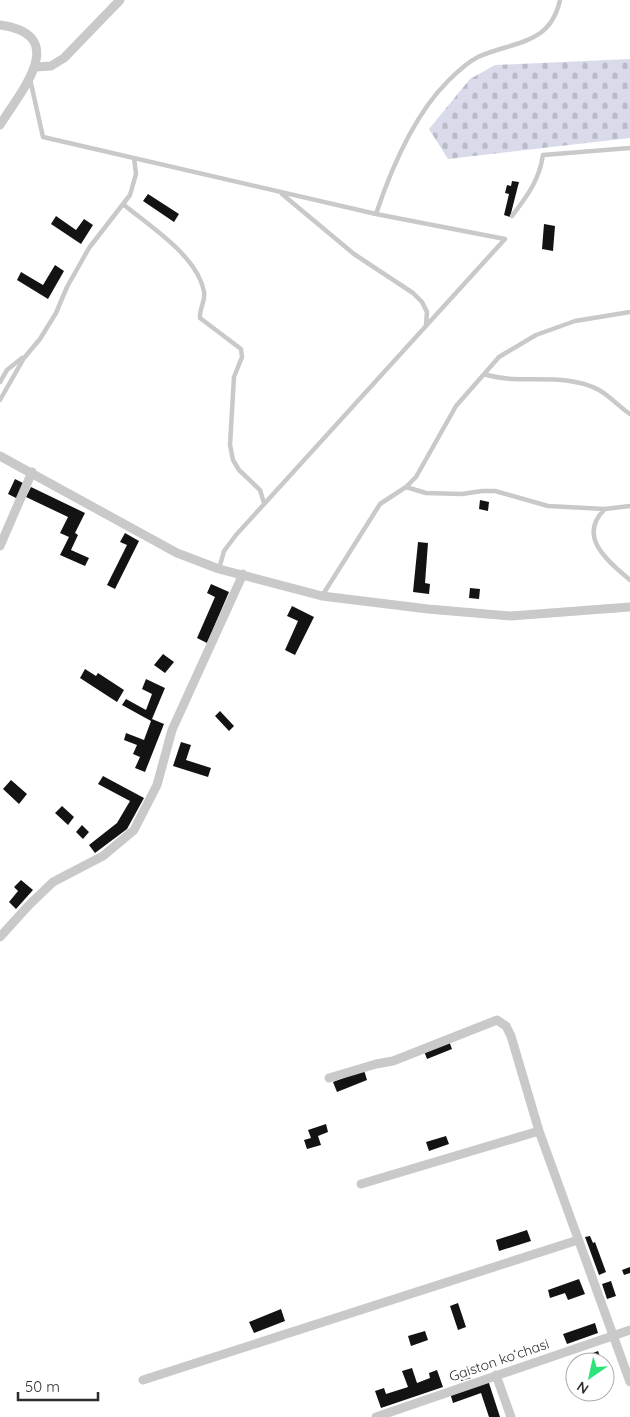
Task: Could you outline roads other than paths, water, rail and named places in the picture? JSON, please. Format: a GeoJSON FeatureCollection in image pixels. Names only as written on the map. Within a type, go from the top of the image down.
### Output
{"type":"FeatureCollection","features":[{"type":"Feature","properties":{"kind":"street"},"geometry":{"type":"LineString","coordinates":[[36,67],[51,66],[64,58],[120,0]]}},
{"type":"Feature","properties":{"kind":"street"},"geometry":{"type":"LineString","coordinates":[[0,25],[24,31],[35,43],[38,55],[36,67],[0,125]]}},
{"type":"Feature","properties":{"kind":"street"},"geometry":{"type":"LineString","coordinates":[[0,456],[176,553],[219,569],[322,596],[428,609],[511,616],[630,608]]}},
{"type":"Feature","properties":{"kind":"street"},"geometry":{"type":"LineString","coordinates":[[0,546],[32,472]]}},
{"type":"Feature","properties":{"kind":"street"},"geometry":{"type":"LineString","coordinates":[[0,938],[29,905],[53,882],[103,856],[134,830],[158,785],[172,730],[243,574]]}},
{"type":"Feature","properties":{"kind":"street"},"geometry":{"type":"LineString","coordinates":[[329,1078],[393,1061],[497,1020],[506,1026],[511,1036],[539,1131],[630,1382]]}},
{"type":"Feature","properties":{"kind":"street"},"geometry":{"type":"LineString","coordinates":[[361,1184],[539,1131]]}},
{"type":"Feature","properties":{"kind":"street"},"geometry":{"type":"LineString","coordinates":[[143,1380],[578,1240]]}},
{"type":"Feature","properties":{"kind":"street","name":"Gaiston koʻchasi"},"geometry":{"type":"LineString","coordinates":[[376,1417],[630,1330]]}},
{"type":"Feature","properties":{"kind":"street"},"geometry":{"type":"LineString","coordinates":[[496,1375],[511,1417]]}},
{"type":"Feature","properties":{"kind":"lane"},"geometry":{"type":"LineString","coordinates":[[376,214],[383,192],[418,118],[428,103],[450,80],[477,58],[524,43],[542,33],[557,14],[560,0]]}},
{"type":"Feature","properties":{"kind":"lane"},"geometry":{"type":"LineString","coordinates":[[30,77],[43,137],[376,214],[505,239],[264,503],[224,551],[219,569]]}},
{"type":"Feature","properties":{"kind":"lane"},"geometry":{"type":"LineString","coordinates":[[512,216],[534,186],[541,170],[543,155],[630,148]]}},
{"type":"Feature","properties":{"kind":"lane"},"geometry":{"type":"LineString","coordinates":[[0,400],[24,358],[40,339],[56,312],[67,287],[89,248],[134,187],[136,174],[134,158]]}},
{"type":"Feature","properties":{"kind":"lane"},"geometry":{"type":"LineString","coordinates":[[280,192],[354,254],[414,294],[427,312],[426,325]]}},
{"type":"Feature","properties":{"kind":"lane"},"geometry":{"type":"LineString","coordinates":[[123,204],[188,260],[198,274],[205,294],[199,311],[200,318],[241,349],[242,357],[233,382],[230,445],[233,460],[239,470],[260,490],[264,503]]}},
{"type":"Feature","properties":{"kind":"lane"},"geometry":{"type":"LineString","coordinates":[[322,596],[380,504],[406,488],[416,477],[456,406],[499,357],[536,335],[575,321],[630,312]]}},
{"type":"Feature","properties":{"kind":"lane"},"geometry":{"type":"LineString","coordinates":[[0,382],[7,370],[24,358]]}},
{"type":"Feature","properties":{"kind":"lane"},"geometry":{"type":"LineString","coordinates":[[484,374],[498,379],[552,380],[577,383],[599,390],[630,414]]}},
{"type":"Feature","properties":{"kind":"lane"},"geometry":{"type":"LineString","coordinates":[[406,488],[426,493],[462,494],[495,491],[548,506],[606,509],[630,506]]}},
{"type":"Feature","properties":{"kind":"lane"},"geometry":{"type":"LineString","coordinates":[[606,509],[596,522],[592,533],[597,547],[630,580]]}}]}
